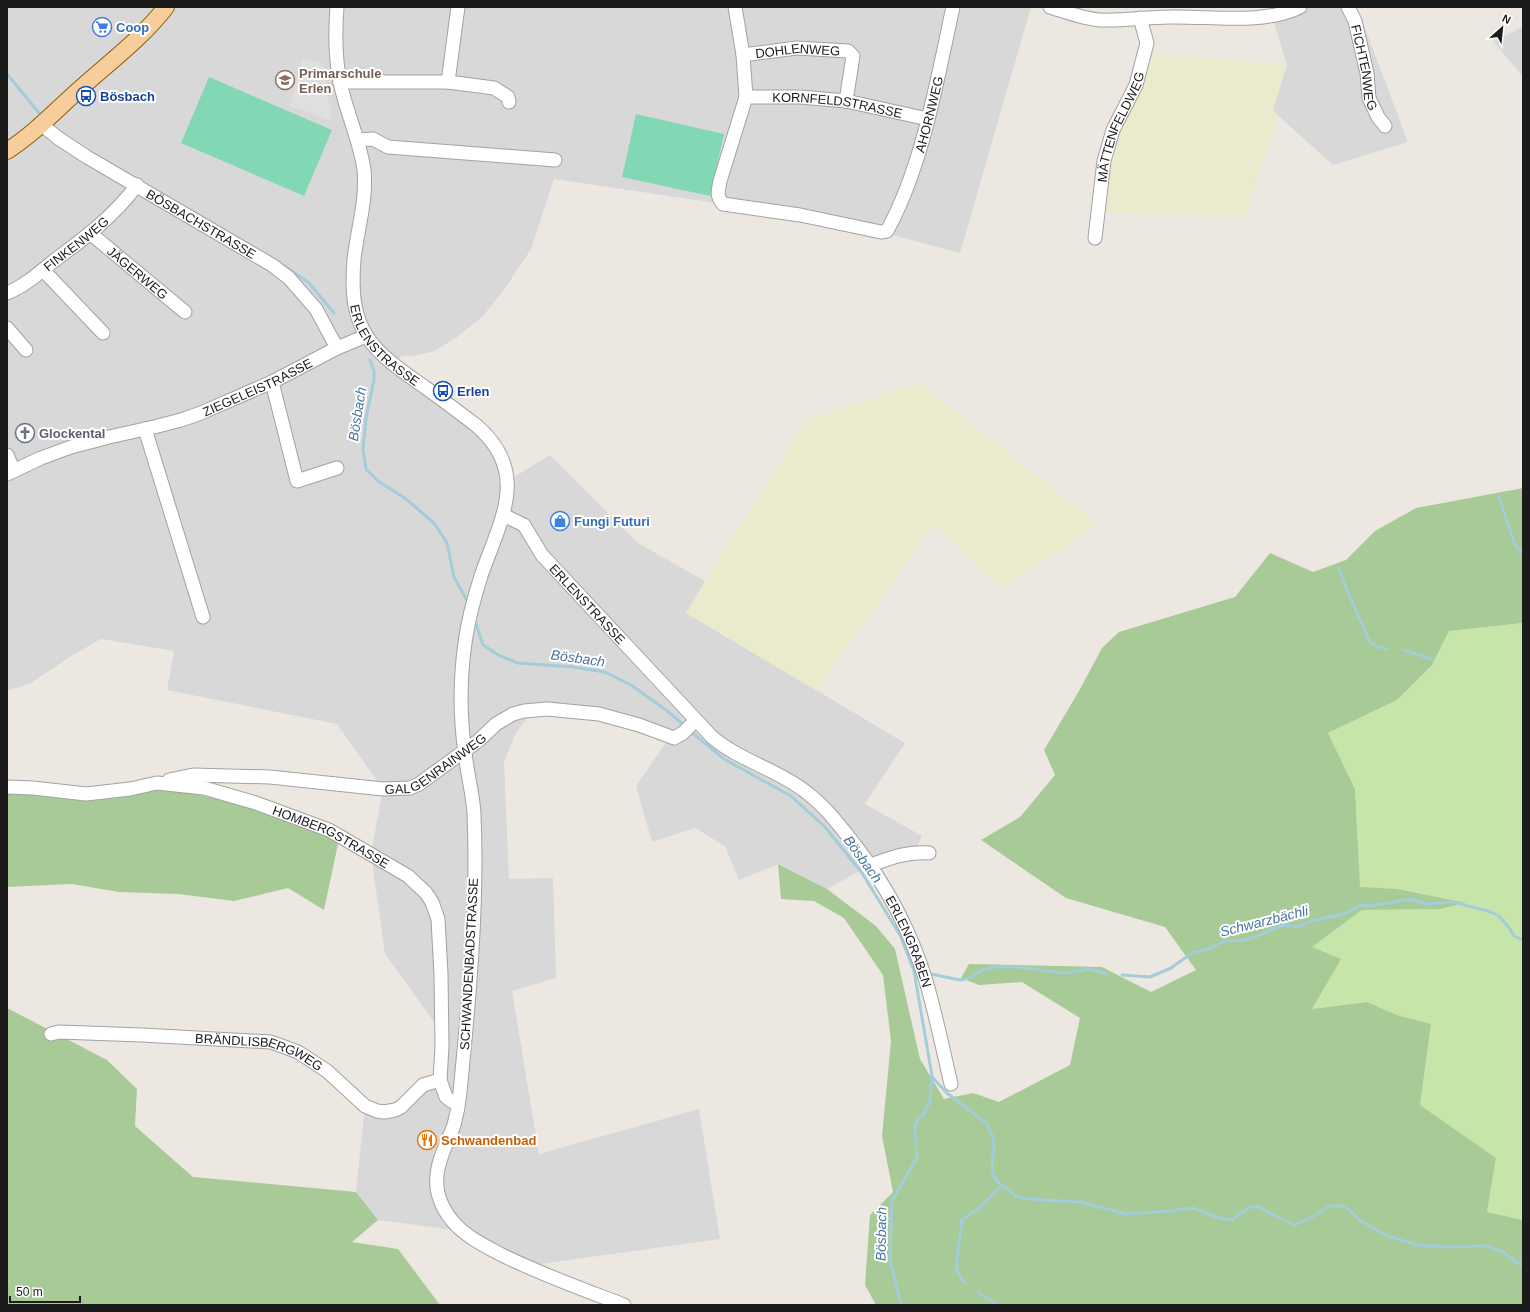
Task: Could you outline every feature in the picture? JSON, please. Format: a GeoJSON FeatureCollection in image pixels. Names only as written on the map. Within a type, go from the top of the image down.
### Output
{"type":"FeatureCollection","features":[{"type":"Feature","properties":{"kind":"main road"},"geometry":{"type":"LineString","coordinates":[[7,151],[42,124],[130,45],[166,7]]}},
{"type":"Feature","properties":{"kind":"street","name":"ERLENSTRASSE"},"geometry":{"type":"LineString","coordinates":[[337,7],[336,50],[340,83],[358,140],[364,171],[363,210],[355,258],[353,282],[358,318],[366,336],[382,356],[477,426],[489,437],[498,451],[506,471],[508,481],[508,495],[503,515],[524,525],[542,555],[689,726]]}},
{"type":"Feature","properties":{"kind":"street"},"geometry":{"type":"LineString","coordinates":[[448,82],[458,7]]}},
{"type":"Feature","properties":{"kind":"street"},"geometry":{"type":"LineString","coordinates":[[735,7],[743,55],[746,97]]}},
{"type":"Feature","properties":{"kind":"street","name":"AHORNWEG"},"geometry":{"type":"LineString","coordinates":[[746,97],[720,181],[718,198],[723,204],[800,215],[881,232],[887,231],[894,218],[916,162],[928,119],[953,7]]}},
{"type":"Feature","properties":{"kind":"street"},"geometry":{"type":"LineString","coordinates":[[1050,7],[1069,14],[1099,20],[1171,17],[1263,18],[1292,11],[1300,7]]}},
{"type":"Feature","properties":{"kind":"street","name":"FICHTENWEG"},"geometry":{"type":"LineString","coordinates":[[1348,7],[1355,21],[1359,36],[1367,73],[1369,98],[1378,117],[1385,126]]}},
{"type":"Feature","properties":{"kind":"street","name":"MÄTTENFELDWEG"},"geometry":{"type":"LineString","coordinates":[[1095,238],[1104,160],[1113,130],[1136,85],[1147,43],[1140,18]]}},
{"type":"Feature","properties":{"kind":"street","name":"DOHLENWEG"},"geometry":{"type":"LineString","coordinates":[[743,55],[797,48],[848,51],[853,56],[846,101]]}},
{"type":"Feature","properties":{"kind":"street"},"geometry":{"type":"LineString","coordinates":[[340,83],[448,82],[494,88],[508,97],[509,102]]}},
{"type":"Feature","properties":{"kind":"street","name":"KORNFELDSTRASSE"},"geometry":{"type":"LineString","coordinates":[[746,97],[800,97],[846,101],[928,119]]}},
{"type":"Feature","properties":{"kind":"street","name":"BÖSBACHSTRASSE"},"geometry":{"type":"LineString","coordinates":[[42,124],[58,138],[87,157],[272,265],[289,278],[316,309],[337,348]]}},
{"type":"Feature","properties":{"kind":"street"},"geometry":{"type":"LineString","coordinates":[[358,140],[369,138],[388,147],[554,160]]}},
{"type":"Feature","properties":{"kind":"street","name":"FINKENWEG"},"geometry":{"type":"LineString","coordinates":[[7,293],[43,270],[90,233],[124,202],[137,185]]}},
{"type":"Feature","properties":{"kind":"street","name":"JÄGERWEG"},"geometry":{"type":"LineString","coordinates":[[90,233],[186,312]]}},
{"type":"Feature","properties":{"kind":"street"},"geometry":{"type":"LineString","coordinates":[[43,270],[103,333]]}},
{"type":"Feature","properties":{"kind":"street"},"geometry":{"type":"LineString","coordinates":[[7,328],[26,350]]}},
{"type":"Feature","properties":{"kind":"street","name":"ZIEGELEISTRASSE"},"geometry":{"type":"LineString","coordinates":[[11,472],[71,447],[181,420],[272,382],[337,348],[366,336]]}},
{"type":"Feature","properties":{"kind":"street"},"geometry":{"type":"LineString","coordinates":[[272,382],[297,481],[337,468]]}},
{"type":"Feature","properties":{"kind":"street"},"geometry":{"type":"LineString","coordinates":[[145,430],[203,617]]}},
{"type":"Feature","properties":{"kind":"street"},"geometry":{"type":"LineString","coordinates":[[7,455],[11,472]]}},
{"type":"Feature","properties":{"kind":"street","name":"SCHWANDENBADSTRASSE"},"geometry":{"type":"LineString","coordinates":[[503,515],[477,590],[465,641],[461,677],[464,751],[474,813],[474,895],[464,1051],[458,1103],[454,1123],[440,1161],[437,1176],[437,1188],[439,1199],[446,1212],[456,1225],[485,1246],[561,1282],[624,1305]]}},
{"type":"Feature","properties":{"kind":"street","name":"GALGENRAINWEG"},"geometry":{"type":"LineString","coordinates":[[157,783],[193,775],[201,775],[270,777],[384,789],[410,788],[419,784],[464,751],[504,719],[513,714],[535,709],[599,714],[639,725],[670,737],[678,737],[689,726]]}},
{"type":"Feature","properties":{"kind":"street","name":"ERLENGRABEN"},"geometry":{"type":"LineString","coordinates":[[689,726],[735,754],[793,782],[816,800],[848,835],[871,865],[902,920],[916,953],[926,981],[951,1084]]}},
{"type":"Feature","properties":{"kind":"street","name":"HOMBERGSTRASSE"},"geometry":{"type":"LineString","coordinates":[[7,787],[33,788],[86,794],[130,789],[157,783],[204,788],[256,803],[329,830],[408,876],[426,894],[436,911],[440,930],[442,1046],[440,1080],[446,1097],[451,1101],[458,1103]]}},
{"type":"Feature","properties":{"kind":"street"},"geometry":{"type":"LineString","coordinates":[[871,865],[902,855],[929,853]]}},
{"type":"Feature","properties":{"kind":"street","name":"BRÄNDLISBERGWEG"},"geometry":{"type":"LineString","coordinates":[[51,1034],[59,1032],[142,1034],[271,1042],[298,1052],[327,1070],[365,1106],[384,1112],[401,1107],[423,1085],[440,1080]]}},
{"type":"Feature","properties":{"kind":"shaded area"},"geometry":{"type":"Polygon","coordinates":[[[7,7],[1031,7],[960,253],[881,232],[723,204],[554,179],[531,249],[506,287],[483,316],[456,338],[432,352],[412,356],[402,356],[393,365],[477,426],[508,481],[550,455],[638,543],[705,581],[686,613],[905,743],[865,804],[922,836],[914,853],[871,865],[827,889],[779,864],[739,880],[725,846],[695,828],[652,842],[636,786],[670,737],[639,725],[535,709],[517,731],[504,761],[509,879],[553,878],[556,978],[512,991],[539,1154],[699,1109],[720,1239],[526,1266],[462,1231],[378,1220],[356,1192],[365,1106],[384,1112],[439,1080],[442,1033],[385,954],[371,854],[383,789],[337,724],[167,690],[174,651],[101,639],[73,655],[31,683],[7,691],[7,7]]]}},
{"type":"Feature","properties":{"kind":"shaded area"},"geometry":{"type":"Polygon","coordinates":[[[1292,7],[1357,7],[1408,142],[1333,165],[1272,110],[1287,65],[1272,16],[1292,7]]]}},
{"type":"Feature","properties":{"kind":"shaded area"},"geometry":{"type":"Polygon","coordinates":[[[1523,27],[1523,77],[1493,41],[1523,27]]]}},
{"type":"Feature","properties":{"kind":"shaded area"},"geometry":{"type":"Polygon","coordinates":[[[302,58],[323,63],[332,121],[290,106],[302,58]]]}},
{"type":"Feature","properties":{"kind":"green space"},"geometry":{"type":"Polygon","coordinates":[[[1144,53],[1287,65],[1273,110],[1279,116],[1244,217],[1098,213],[1104,161],[1144,53]]]}},
{"type":"Feature","properties":{"kind":"green space"},"geometry":{"type":"Polygon","coordinates":[[[209,77],[332,130],[304,196],[181,143],[209,77]]]}},
{"type":"Feature","properties":{"kind":"green space"},"geometry":{"type":"Polygon","coordinates":[[[636,114],[724,134],[710,196],[622,177],[636,114]]]}},
{"type":"Feature","properties":{"kind":"green space"},"geometry":{"type":"Polygon","coordinates":[[[920,383],[1099,525],[1001,590],[933,523],[817,691],[686,613],[806,420],[920,383]]]}},
{"type":"Feature","properties":{"kind":"green space"},"geometry":{"type":"Polygon","coordinates":[[[1523,488],[1523,623],[1449,631],[1432,665],[1397,700],[1328,733],[1355,789],[1360,887],[1397,889],[1466,903],[1440,909],[1362,910],[1312,947],[1341,959],[1312,1009],[1367,1002],[1397,1015],[1431,1024],[1420,1105],[1496,1158],[1487,1212],[1523,1220],[1523,1305],[876,1305],[865,1285],[870,1215],[893,1192],[882,1136],[891,1041],[883,975],[844,918],[814,901],[781,899],[778,864],[827,889],[876,926],[895,949],[920,1059],[944,1099],[973,1093],[999,1102],[1070,1065],[1080,1018],[1022,982],[979,985],[961,978],[969,964],[1102,967],[1151,992],[1196,970],[1165,927],[1066,898],[981,840],[1020,817],[1055,775],[1044,750],[1079,691],[1102,648],[1119,632],[1235,597],[1270,553],[1313,572],[1346,560],[1375,531],[1416,508],[1523,488]]]}},
{"type":"Feature","properties":{"kind":"green space"},"geometry":{"type":"Polygon","coordinates":[[[1523,623],[1523,1220],[1487,1212],[1496,1158],[1420,1105],[1431,1024],[1397,1015],[1367,1002],[1312,1009],[1312,947],[1362,910],[1440,909],[1397,889],[1360,888],[1355,789],[1328,733],[1397,700],[1432,665],[1449,631],[1523,623]]]}},
{"type":"Feature","properties":{"kind":"green space"},"geometry":{"type":"Polygon","coordinates":[[[171,789],[254,807],[329,834],[338,844],[324,910],[288,888],[234,901],[178,894],[119,892],[72,884],[7,887],[7,791],[83,798],[171,789]]]}},
{"type":"Feature","properties":{"kind":"green space"},"geometry":{"type":"Polygon","coordinates":[[[7,1008],[107,1060],[137,1089],[135,1126],[193,1177],[356,1192],[378,1220],[352,1242],[398,1249],[440,1305],[7,1305],[7,1008]]]}},
{"type":"Feature","properties":{"kind":"waterway","name":"Bösbach"},"geometry":{"type":"LineString","coordinates":[[7,74],[39,113]]}},
{"type":"Feature","properties":{"kind":"waterway","name":"Bösbach"},"geometry":{"type":"LineString","coordinates":[[277,261],[308,282],[334,313]]}},
{"type":"Feature","properties":{"kind":"waterway","name":"Bösbach"},"geometry":{"type":"LineString","coordinates":[[370,360],[374,371],[374,380],[366,418],[363,449],[366,469],[378,481],[406,499],[434,523],[447,543],[454,577],[466,599]]}},
{"type":"Feature","properties":{"kind":"waterway"},"geometry":{"type":"LineString","coordinates":[[1499,497],[1515,545],[1523,553]]}},
{"type":"Feature","properties":{"kind":"waterway"},"geometry":{"type":"LineString","coordinates":[[1339,568],[1346,588],[1370,642],[1378,647],[1388,649]]}},
{"type":"Feature","properties":{"kind":"waterway","name":"Bösbach"},"geometry":{"type":"LineString","coordinates":[[476,624],[483,645],[500,656],[518,663],[573,667],[605,672],[631,685],[666,710],[685,726]]}},
{"type":"Feature","properties":{"kind":"waterway"},"geometry":{"type":"LineString","coordinates":[[1404,650],[1432,659]]}},
{"type":"Feature","properties":{"kind":"waterway","name":"Bösbach"},"geometry":{"type":"LineString","coordinates":[[690,731],[724,759],[791,796],[825,827],[862,873],[900,935],[914,971],[932,1076],[930,1101],[923,1115],[917,1121],[915,1129],[917,1157],[892,1201],[890,1260],[901,1305]]}},
{"type":"Feature","properties":{"kind":"waterway","name":"Schwarzbächli"},"geometry":{"type":"LineString","coordinates":[[1122,975],[1150,977],[1171,968],[1192,953],[1209,949],[1224,941],[1243,940],[1258,936],[1282,925],[1298,927],[1311,921],[1344,914],[1361,905],[1371,906],[1411,899],[1426,904],[1453,902],[1491,912],[1499,916],[1514,936],[1523,940]]}},
{"type":"Feature","properties":{"kind":"waterway","name":"Schwarzbächli"},"geometry":{"type":"LineString","coordinates":[[931,974],[960,980],[970,978],[982,970],[994,967],[1017,967],[1064,973],[1090,969],[1106,974]]}},
{"type":"Feature","properties":{"kind":"waterway"},"geometry":{"type":"LineString","coordinates":[[932,1077],[947,1093],[986,1123],[993,1137],[993,1175],[998,1182],[1016,1196],[1029,1199],[1080,1202],[1126,1214],[1193,1208],[1219,1218],[1232,1220],[1248,1208],[1258,1206],[1295,1225],[1330,1206],[1343,1206],[1351,1211],[1360,1221],[1388,1236],[1417,1245],[1450,1247],[1486,1246],[1503,1252],[1517,1263],[1523,1265]]}},
{"type":"Feature","properties":{"kind":"waterway"},"geometry":{"type":"LineString","coordinates":[[966,1283],[962,1280],[956,1268],[962,1220],[980,1207],[1002,1185]]}},
{"type":"Feature","properties":{"kind":"waterway"},"geometry":{"type":"LineString","coordinates":[[979,1293],[998,1305]]}},
{"type":"Feature","properties":{"kind":"place","name":"Coop"},"geometry":{"type":"Point","coordinates":[102,27]}},
{"type":"Feature","properties":{"kind":"place","name":"Primarschule Erlen"},"geometry":{"type":"Point","coordinates":[285,80]}},
{"type":"Feature","properties":{"kind":"place","name":"Bösbach"},"geometry":{"type":"Point","coordinates":[86,96]}},
{"type":"Feature","properties":{"kind":"place","name":"Erlen"},"geometry":{"type":"Point","coordinates":[443,391]}},
{"type":"Feature","properties":{"kind":"place","name":"Glockental"},"geometry":{"type":"Point","coordinates":[25,433]}},
{"type":"Feature","properties":{"kind":"place","name":"Fungi Futuri"},"geometry":{"type":"Point","coordinates":[560,521]}},
{"type":"Feature","properties":{"kind":"place","name":"Schwandenbad"},"geometry":{"type":"Point","coordinates":[427,1140]}}]}
